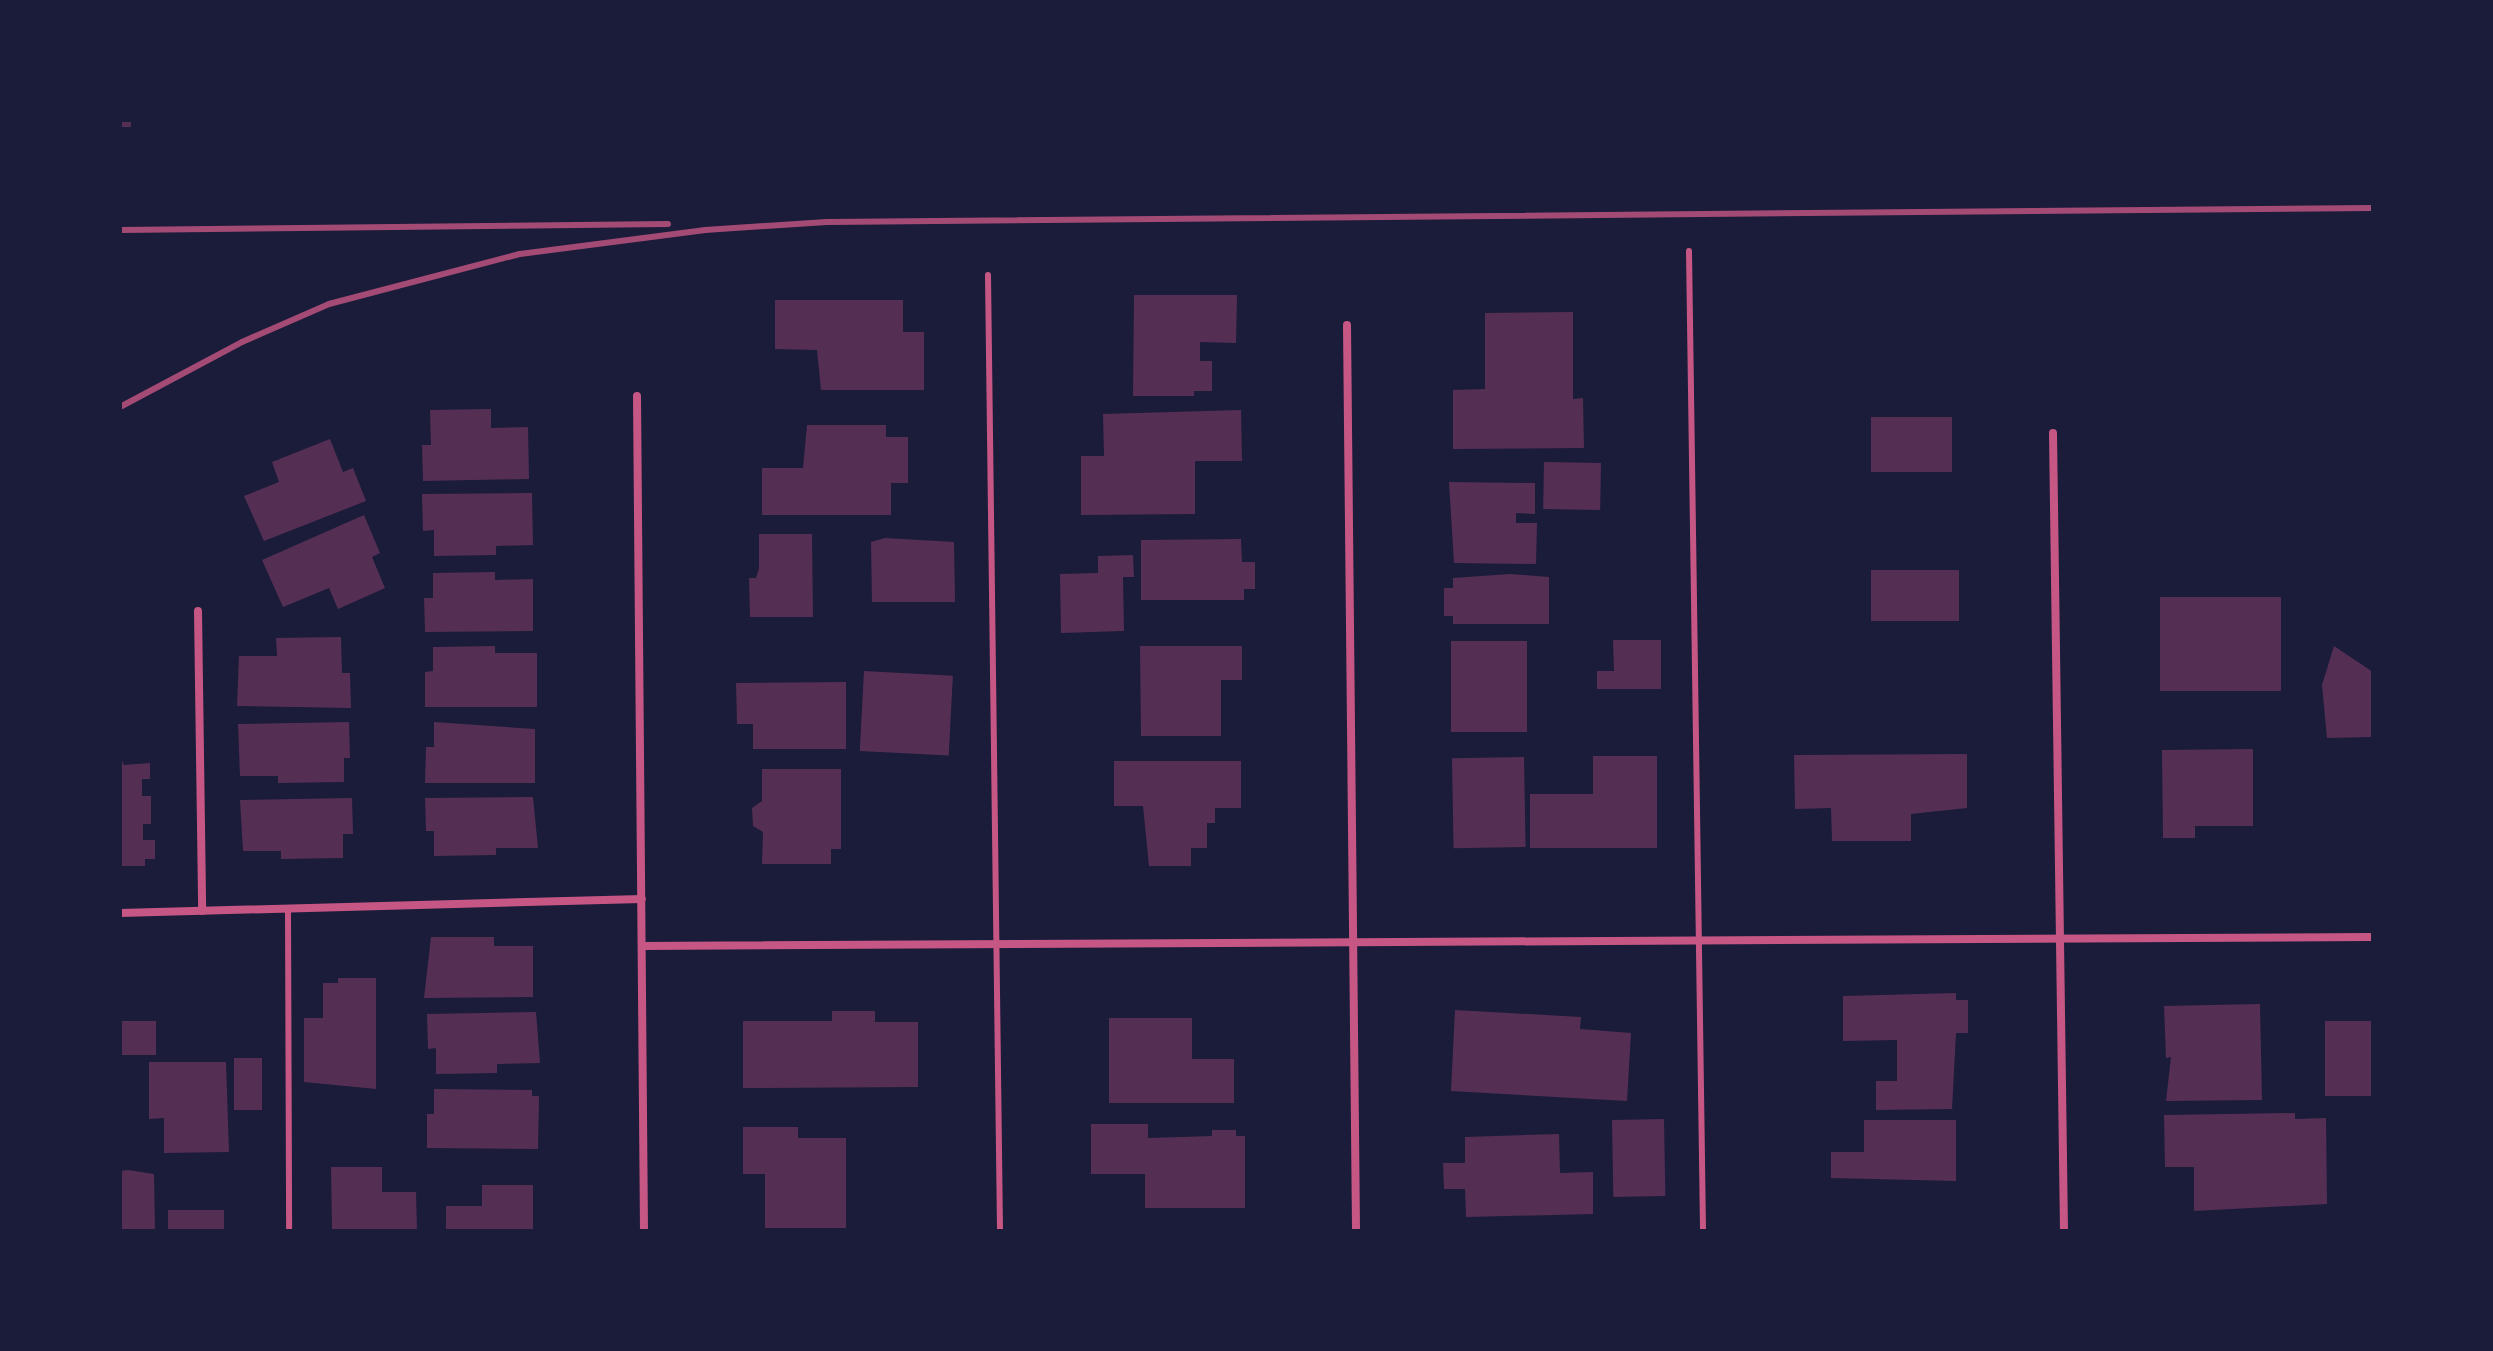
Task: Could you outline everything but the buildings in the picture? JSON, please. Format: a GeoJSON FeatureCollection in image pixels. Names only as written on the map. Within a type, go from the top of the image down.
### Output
{"type":"FeatureCollection","features":[{"type":"Feature","properties":{"kind":"street"},"geometry":{"type":"LineString","coordinates":[[1347,325],[1356,1231]]}},
{"type":"Feature","properties":{"kind":"street"},"geometry":{"type":"LineString","coordinates":[[637,396],[644,1231]]}},
{"type":"Feature","properties":{"kind":"street"},"geometry":{"type":"LineString","coordinates":[[2053,433],[2064,1231]]}},
{"type":"Feature","properties":{"kind":"street"},"geometry":{"type":"LineString","coordinates":[[198,611],[202,911]]}},
{"type":"Feature","properties":{"kind":"street"},"geometry":{"type":"LineString","coordinates":[[120,913],[642,899]]}},
{"type":"Feature","properties":{"kind":"street"},"geometry":{"type":"LineString","coordinates":[[642,946],[2373,937]]}},
{"type":"Feature","properties":{"kind":"lane"},"geometry":{"type":"LineString","coordinates":[[1689,251],[1703,1231]]}},
{"type":"Feature","properties":{"kind":"lane"},"geometry":{"type":"LineString","coordinates":[[988,275],[1000,1231]]}},
{"type":"Feature","properties":{"kind":"lane"},"geometry":{"type":"LineString","coordinates":[[288,909],[289,1231]]}},
{"type":"Feature","properties":{"kind":"railway"},"geometry":{"type":"LineString","coordinates":[[120,407],[242,342],[329,304],[520,254],[705,230],[827,222],[2373,208]]}},
{"type":"Feature","properties":{"kind":"railway"},"geometry":{"type":"LineString","coordinates":[[120,230],[668,224]]}}]}
